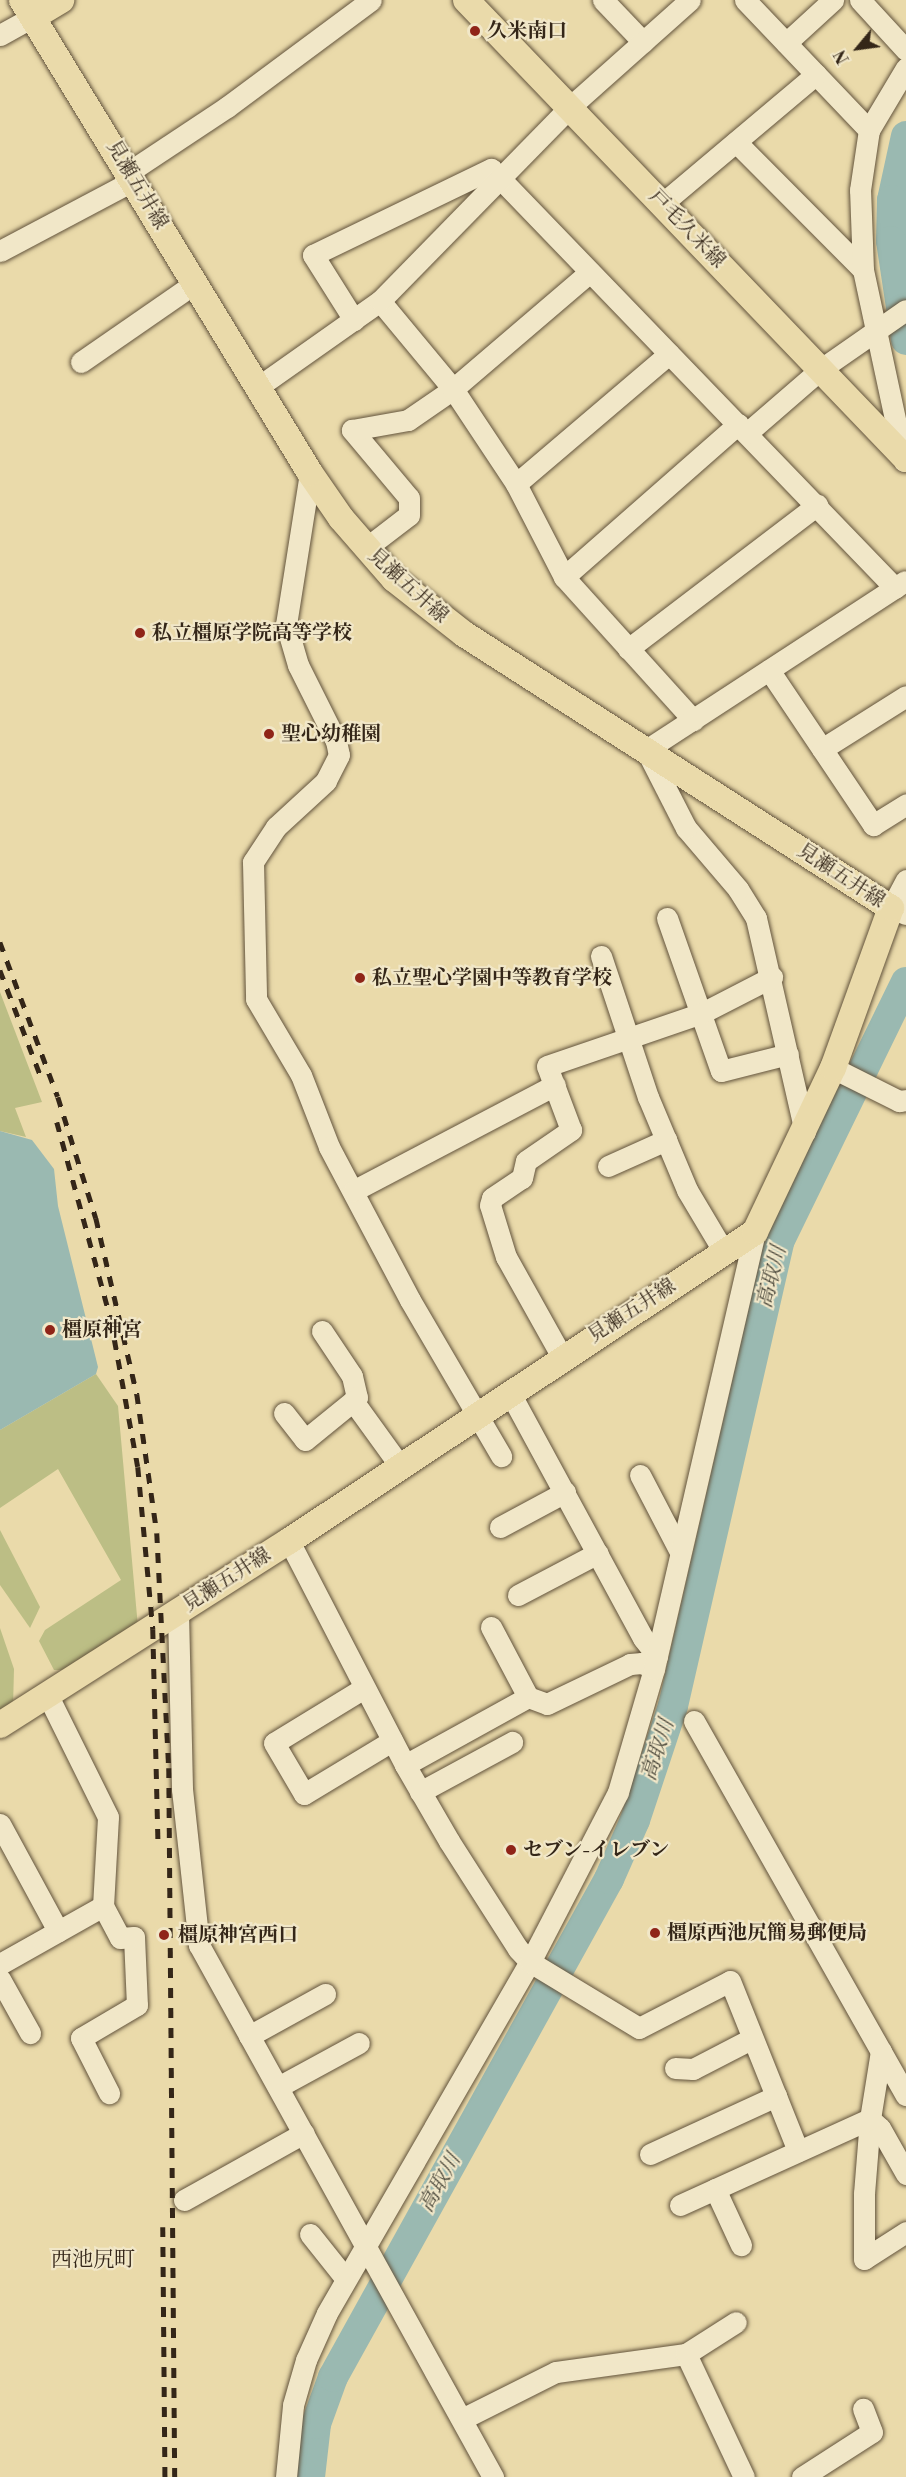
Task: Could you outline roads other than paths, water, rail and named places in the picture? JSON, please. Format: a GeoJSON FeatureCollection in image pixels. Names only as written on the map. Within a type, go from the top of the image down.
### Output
{"type":"FeatureCollection","features":[{"type":"Feature","properties":{"kind":"main road"},"geometry":{"type":"LineString","coordinates":[[28,8],[61,0]]}},
{"type":"Feature","properties":{"kind":"main road","name":"戸毛久米線"},"geometry":{"type":"LineString","coordinates":[[466,0],[571,106],[905,462]]}},
{"type":"Feature","properties":{"kind":"main road","name":"見瀬五井線"},"geometry":{"type":"LineString","coordinates":[[0,1725],[289,1541],[562,1357],[754,1232],[837,1070],[901,912],[427,608],[366,548],[310,473],[132,176],[28,8]]}},
{"type":"Feature","properties":{"kind":"street"},"geometry":{"type":"LineString","coordinates":[[0,251],[132,176],[371,0]]}},
{"type":"Feature","properties":{"kind":"street"},"geometry":{"type":"LineString","coordinates":[[603,0],[643,42]]}},
{"type":"Feature","properties":{"kind":"street"},"geometry":{"type":"LineString","coordinates":[[258,387],[380,301],[571,106],[690,0]]}},
{"type":"Feature","properties":{"kind":"street"},"geometry":{"type":"LineString","coordinates":[[745,0],[869,130]]}},
{"type":"Feature","properties":{"kind":"street"},"geometry":{"type":"LineString","coordinates":[[786,42],[833,0]]}},
{"type":"Feature","properties":{"kind":"street"},"geometry":{"type":"LineString","coordinates":[[860,0],[906,50]]}},
{"type":"Feature","properties":{"kind":"street"},"geometry":{"type":"LineString","coordinates":[[0,35],[28,8]]}},
{"type":"Feature","properties":{"kind":"street"},"geometry":{"type":"LineString","coordinates":[[905,462],[878,328],[863,270],[860,190],[869,130],[906,68]]}},
{"type":"Feature","properties":{"kind":"street"},"geometry":{"type":"LineString","coordinates":[[663,203],[816,74]]}},
{"type":"Feature","properties":{"kind":"street"},"geometry":{"type":"LineString","coordinates":[[736,142],[863,270]]}},
{"type":"Feature","properties":{"kind":"street"},"geometry":{"type":"LineString","coordinates":[[354,320],[313,255],[491,169],[817,506],[900,584],[646,750],[686,828],[749,904],[763,936],[805,1132]]}},
{"type":"Feature","properties":{"kind":"street"},"geometry":{"type":"LineString","coordinates":[[366,548],[409,515],[409,498],[352,430],[408,420],[453,389],[590,272]]}},
{"type":"Feature","properties":{"kind":"street"},"geometry":{"type":"LineString","coordinates":[[81,362],[195,283]]}},
{"type":"Feature","properties":{"kind":"street"},"geometry":{"type":"LineString","coordinates":[[380,301],[453,389],[516,484],[564,577],[693,720]]}},
{"type":"Feature","properties":{"kind":"street"},"geometry":{"type":"LineString","coordinates":[[564,577],[743,428],[820,369],[906,310]]}},
{"type":"Feature","properties":{"kind":"street"},"geometry":{"type":"LineString","coordinates":[[516,484],[669,354]]}},
{"type":"Feature","properties":{"kind":"street"},"geometry":{"type":"LineString","coordinates":[[310,473],[286,624],[298,665],[336,741],[339,755],[326,782],[276,827],[253,862],[256,999],[301,1075],[317,1121],[352,1191],[476,1416],[501,1456]]}},
{"type":"Feature","properties":{"kind":"street"},"geometry":{"type":"LineString","coordinates":[[628,649],[817,506]]}},
{"type":"Feature","properties":{"kind":"street"},"geometry":{"type":"LineString","coordinates":[[769,670],[873,825],[906,804]]}},
{"type":"Feature","properties":{"kind":"street"},"geometry":{"type":"LineString","coordinates":[[822,749],[906,696]]}},
{"type":"Feature","properties":{"kind":"street"},"geometry":{"type":"LineString","coordinates":[[901,912],[906,879]]}},
{"type":"Feature","properties":{"kind":"street"},"geometry":{"type":"LineString","coordinates":[[668,918],[721,1071],[788,1054]]}},
{"type":"Feature","properties":{"kind":"street"},"geometry":{"type":"LineString","coordinates":[[601,956],[666,1140],[687,1190],[724,1252]]}},
{"type":"Feature","properties":{"kind":"street"},"geometry":{"type":"LineString","coordinates":[[562,1357],[506,1257],[490,1205],[492,1198],[522,1178],[526,1161],[571,1130],[547,1066],[702,1013],[772,977]]}},
{"type":"Feature","properties":{"kind":"street"},"geometry":{"type":"LineString","coordinates":[[837,1070],[902,1100]]}},
{"type":"Feature","properties":{"kind":"street"},"geometry":{"type":"LineString","coordinates":[[352,1191],[555,1085]]}},
{"type":"Feature","properties":{"kind":"street"},"geometry":{"type":"LineString","coordinates":[[608,1166],[666,1140]]}},
{"type":"Feature","properties":{"kind":"street"},"geometry":{"type":"LineString","coordinates":[[286,2477],[293,2405],[306,2360],[345,2278],[369,2250],[533,1964],[606,1821],[636,1740],[754,1232]]}},
{"type":"Feature","properties":{"kind":"street"},"geometry":{"type":"LineString","coordinates":[[284,1413],[304,1440],[357,1397],[352,1376],[322,1331]]}},
{"type":"Feature","properties":{"kind":"street"},"geometry":{"type":"LineString","coordinates":[[510,1393],[655,1662]]}},
{"type":"Feature","properties":{"kind":"street"},"geometry":{"type":"LineString","coordinates":[[353,1401],[400,1466]]}},
{"type":"Feature","properties":{"kind":"street"},"geometry":{"type":"LineString","coordinates":[[640,1475],[680,1552]]}},
{"type":"Feature","properties":{"kind":"street"},"geometry":{"type":"LineString","coordinates":[[500,1527],[565,1492]]}},
{"type":"Feature","properties":{"kind":"street"},"geometry":{"type":"LineString","coordinates":[[289,1541],[420,1792],[494,1913],[533,1964],[639,2028],[730,1981],[751,2039],[798,2151]]}},
{"type":"Feature","properties":{"kind":"street"},"geometry":{"type":"LineString","coordinates":[[518,1595],[598,1553]]}},
{"type":"Feature","properties":{"kind":"street"},"geometry":{"type":"LineString","coordinates":[[178,1612],[180,1755],[195,1929],[206,1960],[400,2303],[493,2477]]}},
{"type":"Feature","properties":{"kind":"street"},"geometry":{"type":"LineString","coordinates":[[491,1627],[528,1697],[547,1704],[630,1664],[655,1662]]}},
{"type":"Feature","properties":{"kind":"street"},"geometry":{"type":"LineString","coordinates":[[364,1688],[274,1743],[304,1794],[392,1742]]}},
{"type":"Feature","properties":{"kind":"street"},"geometry":{"type":"LineString","coordinates":[[46,1694],[108,1817],[103,1906],[120,1938],[134,1937],[137,2005],[81,2038],[109,2093]]}},
{"type":"Feature","properties":{"kind":"street"},"geometry":{"type":"LineString","coordinates":[[405,1765],[528,1697]]}},
{"type":"Feature","properties":{"kind":"street"},"geometry":{"type":"LineString","coordinates":[[694,1721],[906,2095]]}},
{"type":"Feature","properties":{"kind":"street"},"geometry":{"type":"LineString","coordinates":[[420,1792],[512,1742]]}},
{"type":"Feature","properties":{"kind":"street"},"geometry":{"type":"LineString","coordinates":[[0,1824],[58,1931]]}},
{"type":"Feature","properties":{"kind":"street"},"geometry":{"type":"LineString","coordinates":[[30,2033],[2,1962],[103,1906]]}},
{"type":"Feature","properties":{"kind":"street"},"geometry":{"type":"LineString","coordinates":[[249,2037],[325,1994]]}},
{"type":"Feature","properties":{"kind":"street"},"geometry":{"type":"LineString","coordinates":[[675,2068],[693,2068],[751,2039]]}},
{"type":"Feature","properties":{"kind":"street"},"geometry":{"type":"LineString","coordinates":[[278,2087],[359,2043]]}},
{"type":"Feature","properties":{"kind":"street"},"geometry":{"type":"LineString","coordinates":[[881,2051],[870,2119],[864,2193],[864,2259],[906,2232]]}},
{"type":"Feature","properties":{"kind":"street"},"geometry":{"type":"LineString","coordinates":[[650,2154],[776,2096]]}},
{"type":"Feature","properties":{"kind":"street"},"geometry":{"type":"LineString","coordinates":[[680,2205],[870,2119]]}},
{"type":"Feature","properties":{"kind":"street"},"geometry":{"type":"LineString","coordinates":[[870,2119],[880,2128],[906,2174]]}},
{"type":"Feature","properties":{"kind":"street"},"geometry":{"type":"LineString","coordinates":[[184,2200],[303,2133]]}},
{"type":"Feature","properties":{"kind":"street"},"geometry":{"type":"LineString","coordinates":[[716,2189],[741,2245]]}},
{"type":"Feature","properties":{"kind":"street"},"geometry":{"type":"LineString","coordinates":[[310,2234],[345,2278]]}},
{"type":"Feature","properties":{"kind":"street"},"geometry":{"type":"LineString","coordinates":[[462,2419],[556,2372],[686,2354],[736,2322]]}},
{"type":"Feature","properties":{"kind":"street"},"geometry":{"type":"LineString","coordinates":[[686,2354],[744,2477]]}},
{"type":"Feature","properties":{"kind":"street"},"geometry":{"type":"LineString","coordinates":[[815,2473],[872,2432],[863,2409]]}},
{"type":"Feature","properties":{"kind":"water"},"geometry":{"type":"Polygon","coordinates":[[[0,1131],[32,1140],[54,1169],[58,1206],[98,1367],[96,1374],[0,1430],[0,1131]]]}},
{"type":"Feature","properties":{"kind":"waterway","name":"高取川"},"geometry":{"type":"LineString","coordinates":[[906,136],[892,200],[891,241],[906,340]]}},
{"type":"Feature","properties":{"kind":"waterway","name":"高取川"},"geometry":{"type":"LineString","coordinates":[[310,2477],[316,2424],[333,2377],[609,1879],[635,1820],[673,1706],[780,1240],[906,982]]}},
{"type":"Feature","properties":{"kind":"railway"},"geometry":{"type":"LineString","coordinates":[[0,942],[58,1097],[96,1218],[137,1394],[157,1533],[169,1768],[175,2477]]}},
{"type":"Feature","properties":{"kind":"railway"},"geometry":{"type":"LineString","coordinates":[[0,970],[40,1074]]}},
{"type":"Feature","properties":{"kind":"railway"},"geometry":{"type":"LineString","coordinates":[[57,1122],[111,1320],[138,1467],[153,1629],[158,1840]]}},
{"type":"Feature","properties":{"kind":"railway"},"geometry":{"type":"LineString","coordinates":[[163,2227],[165,2477]]}},
{"type":"Feature","properties":{"kind":"place","name":"久米南口"},"geometry":{"type":"Point","coordinates":[475,31]}},
{"type":"Feature","properties":{"kind":"place","name":"私立橿原学院高等学校"},"geometry":{"type":"Point","coordinates":[140,633]}},
{"type":"Feature","properties":{"kind":"place","name":"聖心幼稚園"},"geometry":{"type":"Point","coordinates":[269,734]}},
{"type":"Feature","properties":{"kind":"place","name":"私立聖心学園中等教育学校"},"geometry":{"type":"Point","coordinates":[360,978]}},
{"type":"Feature","properties":{"kind":"place","name":"橿原神宮"},"geometry":{"type":"Point","coordinates":[50,1330]}},
{"type":"Feature","properties":{"kind":"place","name":"セブン-イレブン"},"geometry":{"type":"Point","coordinates":[511,1850]}},
{"type":"Feature","properties":{"kind":"place","name":"橿原西池尻簡易郵便局"},"geometry":{"type":"Point","coordinates":[655,1933]}},
{"type":"Feature","properties":{"kind":"place","name":"橿原神宮西口"},"geometry":{"type":"Point","coordinates":[164,1935]}},
{"type":"Feature","properties":{"kind":"district","name":"西池尻町"},"geometry":{"type":"Point","coordinates":[93,2260]}}]}
